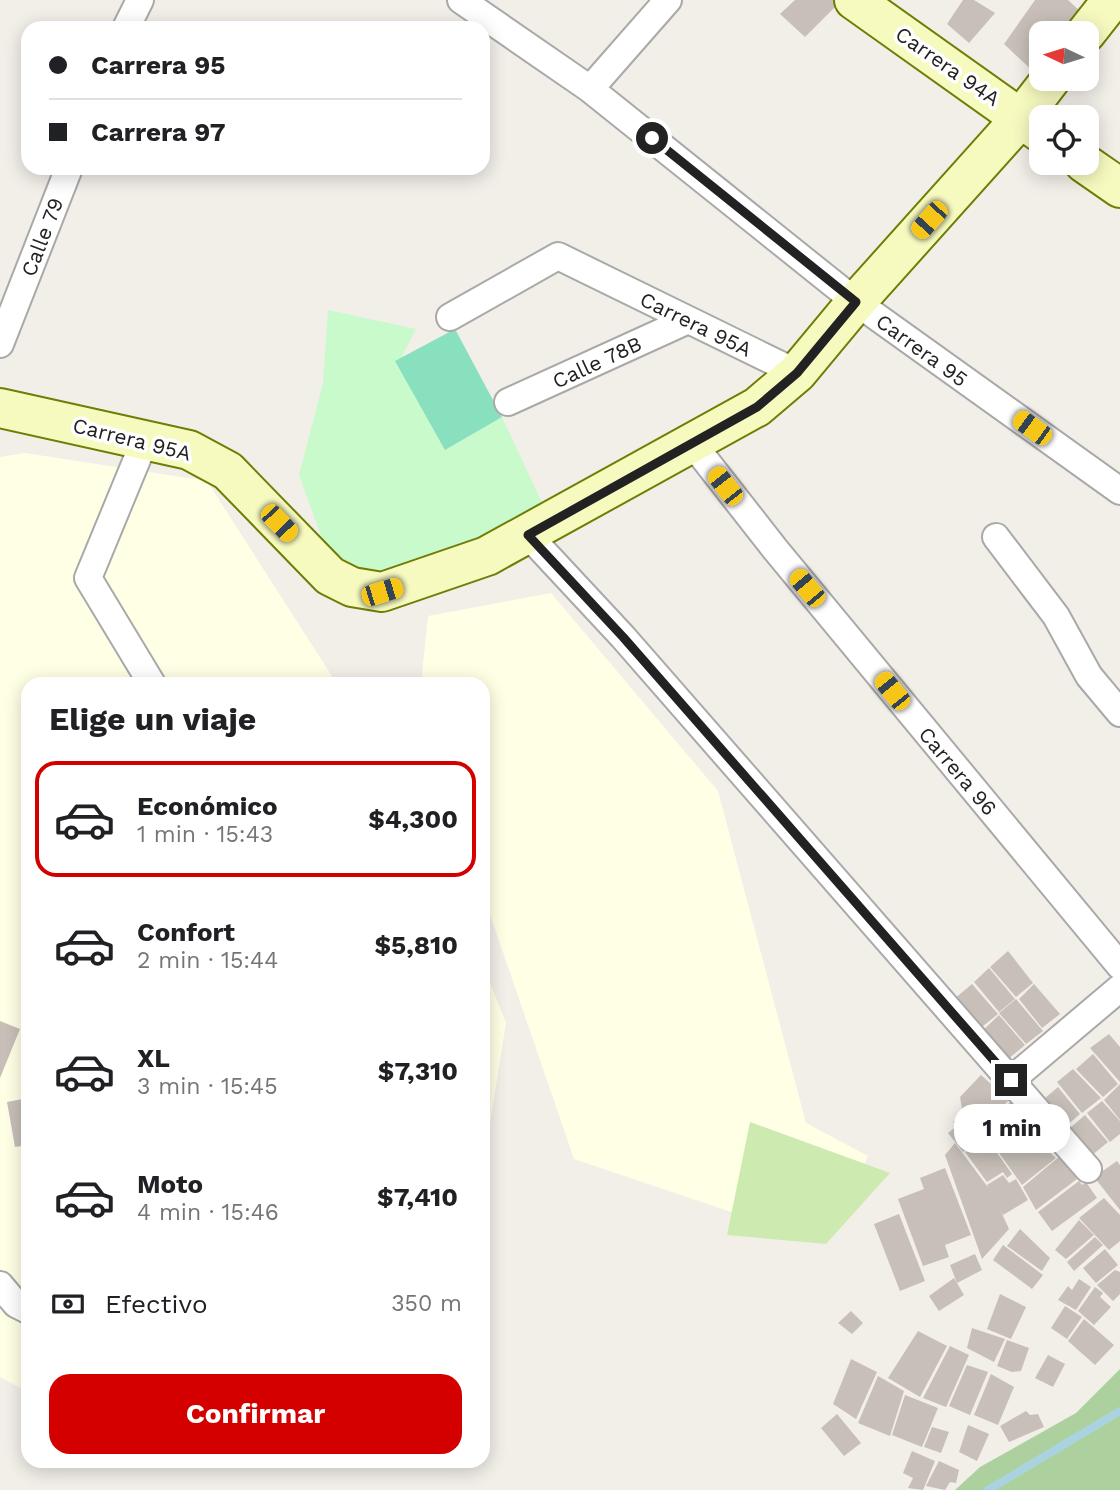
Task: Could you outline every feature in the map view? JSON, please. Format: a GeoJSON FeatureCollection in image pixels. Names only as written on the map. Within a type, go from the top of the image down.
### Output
{"type":"FeatureCollection","features":[{"type":"Feature","properties":{"kind":"street"},"geometry":{"type":"LineString","coordinates":[[130,21],[140,0]]}},
{"type":"Feature","properties":{"kind":"street","name":"Carrera 95"},"geometry":{"type":"LineString","coordinates":[[461,0],[590,89],[856,302],[1120,491]]}},
{"type":"Feature","properties":{"kind":"street"},"geometry":{"type":"LineString","coordinates":[[590,89],[668,0]]}},
{"type":"Feature","properties":{"kind":"street","name":"Carrera 94A"},"geometry":{"type":"LineString","coordinates":[[854,0],[1029,125]]}},
{"type":"Feature","properties":{"kind":"street"},"geometry":{"type":"LineString","coordinates":[[1095,21],[1112,0]]}},
{"type":"Feature","properties":{"kind":"street"},"geometry":{"type":"LineString","coordinates":[[1029,128],[856,302],[797,373],[757,407],[528,535],[623,637],[1088,1169]]}},
{"type":"Feature","properties":{"kind":"street"},"geometry":{"type":"LineString","coordinates":[[1099,173],[1120,188]]}},
{"type":"Feature","properties":{"kind":"street","name":"Calle 79"},"geometry":{"type":"LineString","coordinates":[[0,344],[66,175]]}},
{"type":"Feature","properties":{"kind":"street","name":"Carrera 95A"},"geometry":{"type":"LineString","coordinates":[[450,317],[558,256],[686,321],[797,373]]}},
{"type":"Feature","properties":{"kind":"street","name":"Calle 78B"},"geometry":{"type":"LineString","coordinates":[[508,402],[686,321]]}},
{"type":"Feature","properties":{"kind":"street","name":"Carrera 95A"},"geometry":{"type":"LineString","coordinates":[[0,408],[189,450],[228,471],[330,576],[352,587],[382,592],[487,556],[528,535]]}},
{"type":"Feature","properties":{"kind":"street"},"geometry":{"type":"LineString","coordinates":[[145,440],[88,578],[148,677]]}},
{"type":"Feature","properties":{"kind":"street","name":"Carrera 96"},"geometry":{"type":"LineString","coordinates":[[692,443],[775,549],[1120,967]]}},
{"type":"Feature","properties":{"kind":"street"},"geometry":{"type":"LineString","coordinates":[[996,537],[1056,617],[1089,676],[1120,713]]}},
{"type":"Feature","properties":{"kind":"street"},"geometry":{"type":"LineString","coordinates":[[1011,1080],[1120,988]]}},
{"type":"Feature","properties":{"kind":"street"},"geometry":{"type":"LineString","coordinates":[[0,1285],[21,1306]]}},
{"type":"Feature","properties":{"kind":"shaded area"},"geometry":{"type":"Polygon","coordinates":[[[25,453],[207,481],[333,677],[21,677],[21,1388],[0,1377],[0,457],[25,453]]]}},
{"type":"Feature","properties":{"kind":"shaded area"},"geometry":{"type":"Polygon","coordinates":[[[551,593],[718,791],[806,1123],[868,1156],[826,1244],[574,1159],[490,914],[490,677],[422,677],[428,616],[551,593]]]}},
{"type":"Feature","properties":{"kind":"shaded area"},"geometry":{"type":"Polygon","coordinates":[[[490,983],[506,1023],[490,1123],[490,983]]]}},
{"type":"Feature","properties":{"kind":"green space"},"geometry":{"type":"Polygon","coordinates":[[[328,310],[416,329],[401,358],[445,450],[502,417],[544,507],[433,562],[364,576],[327,552],[299,475],[323,383],[328,310]]]}},
{"type":"Feature","properties":{"kind":"green space"},"geometry":{"type":"Polygon","coordinates":[[[455,329],[502,417],[445,450],[395,361],[455,329]]]}},
{"type":"Feature","properties":{"kind":"green space"},"geometry":{"type":"Polygon","coordinates":[[[750,1122],[890,1173],[826,1244],[727,1235],[750,1122]]]}},
{"type":"Feature","properties":{"kind":"green space"},"geometry":{"type":"Polygon","coordinates":[[[1120,1369],[1120,1490],[955,1490],[980,1467],[1076,1413],[1120,1369]]]}},
{"type":"Feature","properties":{"kind":"building"},"geometry":{"type":"Polygon","coordinates":[[[795,0],[841,1],[805,37],[780,14],[795,0]]]}},
{"type":"Feature","properties":{"kind":"building"},"geometry":{"type":"Polygon","coordinates":[[[963,0],[974,0],[995,13],[969,43],[947,24],[963,0]]]}},
{"type":"Feature","properties":{"kind":"building"},"geometry":{"type":"Polygon","coordinates":[[[1035,0],[1068,0],[1082,13],[1077,21],[1029,21],[1029,67],[1004,44],[1035,0]]]}},
{"type":"Feature","properties":{"kind":"building"},"geometry":{"type":"Polygon","coordinates":[[[1008,951],[1033,983],[1016,997],[990,967],[1008,951]]]}},
{"type":"Feature","properties":{"kind":"building"},"geometry":{"type":"Polygon","coordinates":[[[989,968],[1015,999],[999,1012],[974,982],[989,968]]]}},
{"type":"Feature","properties":{"kind":"building"},"geometry":{"type":"Polygon","coordinates":[[[972,984],[998,1014],[977,1031],[953,1000],[972,984]]]}},
{"type":"Feature","properties":{"kind":"building"},"geometry":{"type":"Polygon","coordinates":[[[1034,984],[1060,1014],[1042,1028],[1019,999],[1034,984]]]}},
{"type":"Feature","properties":{"kind":"building"},"geometry":{"type":"Polygon","coordinates":[[[1016,999],[1043,1031],[1026,1044],[999,1013],[1016,999]]]}},
{"type":"Feature","properties":{"kind":"building"},"geometry":{"type":"Polygon","coordinates":[[[999,1015],[1025,1045],[1002,1064],[978,1035],[999,1015]]]}},
{"type":"Feature","properties":{"kind":"building"},"geometry":{"type":"Polygon","coordinates":[[[0,1021],[20,1029],[0,1078],[0,1021]]]}},
{"type":"Feature","properties":{"kind":"building"},"geometry":{"type":"Polygon","coordinates":[[[1109,1034],[1120,1047],[1120,1082],[1090,1048],[1109,1034]]]}},
{"type":"Feature","properties":{"kind":"building"},"geometry":{"type":"Polygon","coordinates":[[[1093,1054],[1118,1084],[1103,1097],[1076,1069],[1093,1054]]]}},
{"type":"Feature","properties":{"kind":"building"},"geometry":{"type":"Polygon","coordinates":[[[1073,1069],[1101,1098],[1082,1113],[1057,1082],[1073,1069]]]}},
{"type":"Feature","properties":{"kind":"building"},"geometry":{"type":"Polygon","coordinates":[[[981,1075],[1009,1100],[983,1128],[962,1109],[960,1097],[981,1075]]]}},
{"type":"Feature","properties":{"kind":"building"},"geometry":{"type":"Polygon","coordinates":[[[1120,1084],[1120,1120],[1104,1100],[1120,1084]]]}},
{"type":"Feature","properties":{"kind":"building"},"geometry":{"type":"Polygon","coordinates":[[[1058,1087],[1080,1114],[1060,1131],[1037,1105],[1058,1087]]]}},
{"type":"Feature","properties":{"kind":"building"},"geometry":{"type":"Polygon","coordinates":[[[21,1099],[21,1146],[15,1147],[7,1102],[21,1099]]]}},
{"type":"Feature","properties":{"kind":"building"},"geometry":{"type":"Polygon","coordinates":[[[1011,1101],[1029,1119],[1002,1144],[985,1130],[1011,1101]]]}},
{"type":"Feature","properties":{"kind":"building"},"geometry":{"type":"Polygon","coordinates":[[[1102,1101],[1120,1121],[1120,1134],[1110,1142],[1087,1113],[1102,1101]]]}},
{"type":"Feature","properties":{"kind":"building"},"geometry":{"type":"Polygon","coordinates":[[[964,1113],[983,1136],[963,1152],[948,1133],[958,1125],[953,1122],[964,1113]]]}},
{"type":"Feature","properties":{"kind":"building"},"geometry":{"type":"Polygon","coordinates":[[[1085,1115],[1108,1142],[1085,1161],[1062,1135],[1085,1115]]]}},
{"type":"Feature","properties":{"kind":"building"},"geometry":{"type":"Polygon","coordinates":[[[1023,1127],[1056,1158],[1022,1185],[997,1150],[1023,1127]]]}},
{"type":"Feature","properties":{"kind":"building"},"geometry":{"type":"Polygon","coordinates":[[[988,1135],[1000,1146],[995,1150],[1012,1174],[1007,1178],[1003,1172],[987,1182],[965,1152],[988,1135]]]}},
{"type":"Feature","properties":{"kind":"building"},"geometry":{"type":"Polygon","coordinates":[[[955,1143],[993,1194],[1009,1229],[982,1259],[945,1155],[955,1143]]]}},
{"type":"Feature","properties":{"kind":"building"},"geometry":{"type":"Polygon","coordinates":[[[1060,1156],[1077,1179],[1036,1210],[1023,1187],[1060,1156]]]}},
{"type":"Feature","properties":{"kind":"building"},"geometry":{"type":"Polygon","coordinates":[[[1117,1161],[1120,1165],[1120,1210],[1094,1177],[1117,1161]]]}},
{"type":"Feature","properties":{"kind":"building"},"geometry":{"type":"Polygon","coordinates":[[[945,1168],[971,1235],[945,1245],[949,1257],[923,1266],[898,1199],[924,1189],[920,1178],[945,1168]]]}},
{"type":"Feature","properties":{"kind":"building"},"geometry":{"type":"Polygon","coordinates":[[[1003,1175],[1009,1183],[1016,1179],[1028,1200],[1003,1215],[987,1185],[1003,1175]]]}},
{"type":"Feature","properties":{"kind":"building"},"geometry":{"type":"Polygon","coordinates":[[[1079,1181],[1082,1185],[1086,1182],[1097,1198],[1052,1231],[1038,1212],[1079,1181]]]}},
{"type":"Feature","properties":{"kind":"building"},"geometry":{"type":"Polygon","coordinates":[[[1104,1198],[1120,1215],[1120,1241],[1109,1250],[1079,1218],[1104,1198]]]}},
{"type":"Feature","properties":{"kind":"building"},"geometry":{"type":"Polygon","coordinates":[[[899,1214],[925,1281],[900,1291],[874,1224],[899,1214]]]}},
{"type":"Feature","properties":{"kind":"building"},"geometry":{"type":"Polygon","coordinates":[[[1079,1220],[1094,1235],[1066,1259],[1055,1250],[1079,1220]]]}},
{"type":"Feature","properties":{"kind":"building"},"geometry":{"type":"Polygon","coordinates":[[[1020,1229],[1050,1258],[1042,1271],[1007,1246],[1020,1229]]]}},
{"type":"Feature","properties":{"kind":"building"},"geometry":{"type":"Polygon","coordinates":[[[1095,1237],[1103,1245],[1074,1271],[1067,1262],[1095,1237]]]}},
{"type":"Feature","properties":{"kind":"building"},"geometry":{"type":"Polygon","coordinates":[[[1003,1245],[1043,1275],[1032,1289],[993,1260],[1003,1245]]]}},
{"type":"Feature","properties":{"kind":"building"},"geometry":{"type":"Polygon","coordinates":[[[1105,1249],[1118,1265],[1096,1283],[1083,1268],[1105,1249]]]}},
{"type":"Feature","properties":{"kind":"building"},"geometry":{"type":"Polygon","coordinates":[[[975,1254],[982,1270],[957,1283],[950,1265],[975,1254]]]}},
{"type":"Feature","properties":{"kind":"building"},"geometry":{"type":"Polygon","coordinates":[[[1115,1270],[1120,1272],[1120,1294],[1113,1301],[1097,1285],[1115,1270]]]}},
{"type":"Feature","properties":{"kind":"building"},"geometry":{"type":"Polygon","coordinates":[[[954,1278],[964,1295],[939,1311],[929,1296],[954,1278]]]}},
{"type":"Feature","properties":{"kind":"building"},"geometry":{"type":"Polygon","coordinates":[[[1079,1279],[1091,1287],[1076,1310],[1058,1300],[1068,1286],[1072,1290],[1079,1279]]]}},
{"type":"Feature","properties":{"kind":"building"},"geometry":{"type":"Polygon","coordinates":[[[1095,1287],[1103,1293],[1100,1297],[1111,1307],[1094,1325],[1078,1311],[1095,1287]]]}},
{"type":"Feature","properties":{"kind":"building"},"geometry":{"type":"Polygon","coordinates":[[[1000,1294],[1026,1307],[1011,1339],[987,1329],[1000,1294]]]}},
{"type":"Feature","properties":{"kind":"building"},"geometry":{"type":"Polygon","coordinates":[[[1065,1306],[1082,1317],[1067,1339],[1051,1328],[1065,1306]]]}},
{"type":"Feature","properties":{"kind":"building"},"geometry":{"type":"Polygon","coordinates":[[[851,1311],[863,1323],[852,1334],[838,1323],[851,1311]]]}},
{"type":"Feature","properties":{"kind":"building"},"geometry":{"type":"Polygon","coordinates":[[[1084,1319],[1114,1345],[1095,1365],[1068,1341],[1084,1319]]]}},
{"type":"Feature","properties":{"kind":"building"},"geometry":{"type":"Polygon","coordinates":[[[972,1328],[1005,1339],[994,1362],[967,1348],[972,1328]]]}},
{"type":"Feature","properties":{"kind":"building"},"geometry":{"type":"Polygon","coordinates":[[[918,1331],[947,1346],[920,1397],[888,1378],[918,1331]]]}},
{"type":"Feature","properties":{"kind":"building"},"geometry":{"type":"Polygon","coordinates":[[[1007,1340],[1029,1348],[1021,1371],[1012,1372],[997,1366],[1007,1340]]]}},
{"type":"Feature","properties":{"kind":"building"},"geometry":{"type":"Polygon","coordinates":[[[950,1346],[969,1355],[946,1407],[923,1398],[950,1346]]]}},
{"type":"Feature","properties":{"kind":"building"},"geometry":{"type":"Polygon","coordinates":[[[1048,1355],[1065,1364],[1053,1387],[1035,1378],[1048,1355]]]}},
{"type":"Feature","properties":{"kind":"building"},"geometry":{"type":"Polygon","coordinates":[[[851,1359],[877,1372],[856,1419],[833,1404],[851,1359]]]}},
{"type":"Feature","properties":{"kind":"building"},"geometry":{"type":"Polygon","coordinates":[[[967,1365],[988,1372],[970,1415],[949,1406],[967,1365]]]}},
{"type":"Feature","properties":{"kind":"building"},"geometry":{"type":"Polygon","coordinates":[[[991,1374],[1014,1387],[998,1425],[974,1415],[991,1374]]]}},
{"type":"Feature","properties":{"kind":"building"},"geometry":{"type":"Polygon","coordinates":[[[878,1376],[904,1391],[890,1436],[858,1423],[878,1376]]]}},
{"type":"Feature","properties":{"kind":"building"},"geometry":{"type":"Polygon","coordinates":[[[905,1395],[938,1408],[922,1447],[892,1435],[905,1395]]]}},
{"type":"Feature","properties":{"kind":"building"},"geometry":{"type":"Polygon","coordinates":[[[1026,1411],[1030,1415],[1038,1414],[1044,1427],[1009,1442],[1000,1426],[1026,1411]]]}},
{"type":"Feature","properties":{"kind":"building"},"geometry":{"type":"Polygon","coordinates":[[[837,1414],[861,1443],[844,1456],[821,1428],[837,1414]]]}},
{"type":"Feature","properties":{"kind":"building"},"geometry":{"type":"Polygon","coordinates":[[[968,1425],[989,1434],[977,1461],[959,1452],[968,1425]]]}},
{"type":"Feature","properties":{"kind":"building"},"geometry":{"type":"Polygon","coordinates":[[[932,1427],[949,1432],[941,1453],[924,1447],[932,1427]]]}},
{"type":"Feature","properties":{"kind":"building"},"geometry":{"type":"Polygon","coordinates":[[[912,1451],[935,1461],[923,1490],[908,1488],[913,1478],[903,1473],[912,1451]]]}},
{"type":"Feature","properties":{"kind":"building"},"geometry":{"type":"Polygon","coordinates":[[[939,1461],[959,1470],[956,1483],[950,1482],[945,1490],[926,1486],[939,1461]]]}},
{"type":"Feature","properties":{"kind":"waterway"},"geometry":{"type":"LineString","coordinates":[[988,1490],[1120,1411]]}},
{"type":"Feature","properties":{"kind":"route"},"geometry":{"type":"LineString","coordinates":[[652,138],[856,302],[797,373],[757,407],[528,535],[623,637],[1011,1080]]}}]}
